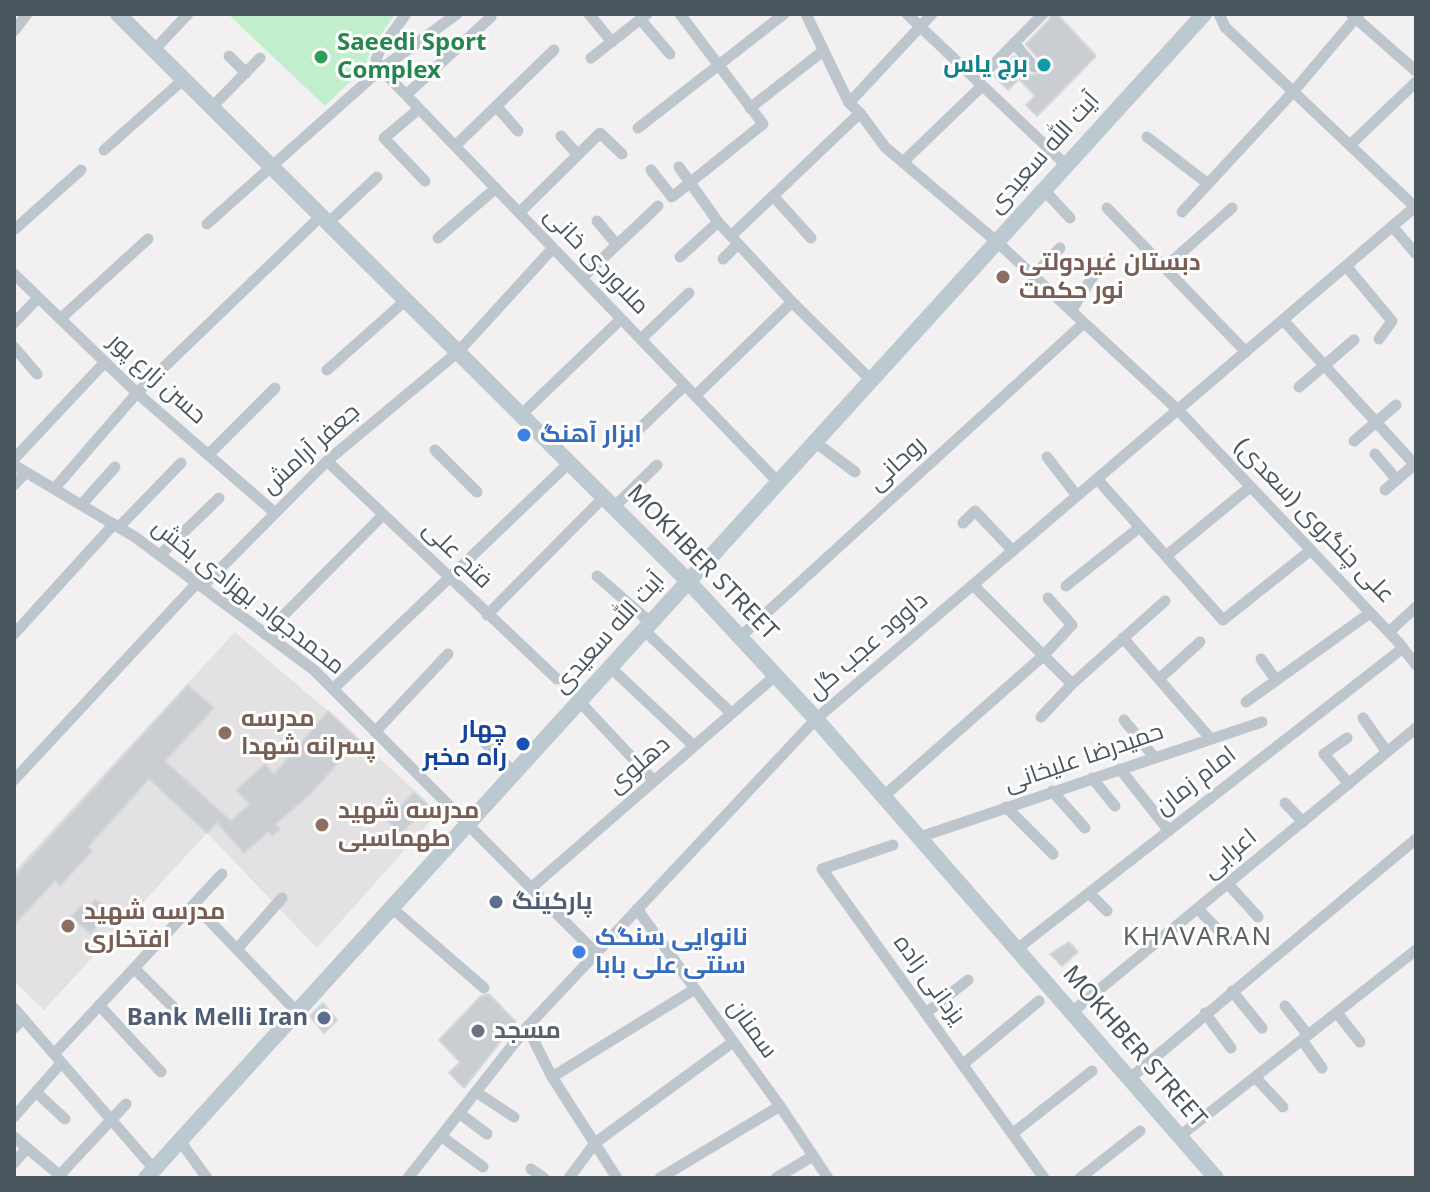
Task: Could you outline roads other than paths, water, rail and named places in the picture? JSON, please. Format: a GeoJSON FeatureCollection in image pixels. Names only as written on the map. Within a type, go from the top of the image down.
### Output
{"type":"FeatureCollection","features":[{"type":"Feature","properties":{"kind":"main road","name":"MOKHBER STREET"},"geometry":{"type":"LineString","coordinates":[[118,14],[688,581],[816,719],[1216,1178]]}},
{"type":"Feature","properties":{"kind":"main road","name":"آیت الله سعیدی"},"geometry":{"type":"LineString","coordinates":[[150,1174],[1204,14]]}},
{"type":"Feature","properties":{"kind":"street"},"geometry":{"type":"LineString","coordinates":[[14,31],[27,14]]}},
{"type":"Feature","properties":{"kind":"street"},"geometry":{"type":"LineString","coordinates":[[154,50],[188,14]]}},
{"type":"Feature","properties":{"kind":"street"},"geometry":{"type":"LineString","coordinates":[[381,69],[376,60],[380,50],[406,14]]}},
{"type":"Feature","properties":{"kind":"street"},"geometry":{"type":"LineString","coordinates":[[207,224],[381,69],[457,14]]}},
{"type":"Feature","properties":{"kind":"street"},"geometry":{"type":"LineString","coordinates":[[589,14],[612,42]]}},
{"type":"Feature","properties":{"kind":"street"},"geometry":{"type":"LineString","coordinates":[[651,170],[672,197],[763,124],[680,14]]}},
{"type":"Feature","properties":{"kind":"street"},"geometry":{"type":"LineString","coordinates":[[638,128],[784,14]]}},
{"type":"Feature","properties":{"kind":"street"},"geometry":{"type":"LineString","coordinates":[[907,14],[1066,165]]}},
{"type":"Feature","properties":{"kind":"street"},"geometry":{"type":"LineString","coordinates":[[811,16],[823,51],[849,103],[932,14]]}},
{"type":"Feature","properties":{"kind":"street"},"geometry":{"type":"LineString","coordinates":[[903,162],[1043,14]]}},
{"type":"Feature","properties":{"kind":"street"},"geometry":{"type":"LineString","coordinates":[[1219,14],[1225,27],[1416,207]]}},
{"type":"Feature","properties":{"kind":"street"},"geometry":{"type":"LineString","coordinates":[[1182,212],[1293,92],[1355,15],[1416,71]]}},
{"type":"Feature","properties":{"kind":"street"},"geometry":{"type":"LineString","coordinates":[[406,95],[491,17]]}},
{"type":"Feature","properties":{"kind":"street"},"geometry":{"type":"LineString","coordinates":[[591,58],[643,17],[670,54]]}},
{"type":"Feature","properties":{"kind":"street"},"geometry":{"type":"LineString","coordinates":[[1014,43],[1034,67]]}},
{"type":"Feature","properties":{"kind":"street"},"geometry":{"type":"LineString","coordinates":[[455,146],[554,50]]}},
{"type":"Feature","properties":{"kind":"street"},"geometry":{"type":"LineString","coordinates":[[750,108],[823,51]]}},
{"type":"Feature","properties":{"kind":"street"},"geometry":{"type":"LineString","coordinates":[[229,56],[246,73]]}},
{"type":"Feature","properties":{"kind":"street"},"geometry":{"type":"LineString","coordinates":[[212,107],[260,58]]}},
{"type":"Feature","properties":{"kind":"street","name":"ملاوردی خانی"},"geometry":{"type":"LineString","coordinates":[[381,69],[778,482]]}},
{"type":"Feature","properties":{"kind":"street"},"geometry":{"type":"LineString","coordinates":[[104,150],[184,79]]}},
{"type":"Feature","properties":{"kind":"street"},"geometry":{"type":"LineString","coordinates":[[1350,145],[1416,82]]}},
{"type":"Feature","properties":{"kind":"street","name":"علی چنگروی (سعدی)"},"geometry":{"type":"LineString","coordinates":[[849,103],[885,147],[997,242],[1178,410],[1389,632],[1416,665]]}},
{"type":"Feature","properties":{"kind":"street"},"geometry":{"type":"LineString","coordinates":[[496,106],[518,131]]}},
{"type":"Feature","properties":{"kind":"street"},"geometry":{"type":"LineString","coordinates":[[419,109],[384,138],[425,181]]}},
{"type":"Feature","properties":{"kind":"street"},"geometry":{"type":"LineString","coordinates":[[723,259],[734,240],[773,196],[860,113]]}},
{"type":"Feature","properties":{"kind":"street"},"geometry":{"type":"LineString","coordinates":[[519,213],[600,133],[622,154]]}},
{"type":"Feature","properties":{"kind":"street"},"geometry":{"type":"LineString","coordinates":[[561,136],[578,155]]}},
{"type":"Feature","properties":{"kind":"street"},"geometry":{"type":"LineString","coordinates":[[1147,137],[1207,183]]}},
{"type":"Feature","properties":{"kind":"street"},"geometry":{"type":"LineString","coordinates":[[679,167],[734,240],[871,380]]}},
{"type":"Feature","properties":{"kind":"street"},"geometry":{"type":"LineString","coordinates":[[14,230],[81,170]]}},
{"type":"Feature","properties":{"kind":"street"},"geometry":{"type":"LineString","coordinates":[[54,489],[137,393],[325,219],[377,177]]}},
{"type":"Feature","properties":{"kind":"street"},"geometry":{"type":"LineString","coordinates":[[438,238],[496,188]]}},
{"type":"Feature","properties":{"kind":"street"},"geometry":{"type":"LineString","coordinates":[[1044,190],[1070,218]]}},
{"type":"Feature","properties":{"kind":"street"},"geometry":{"type":"LineString","coordinates":[[773,196],[811,238]]}},
{"type":"Feature","properties":{"kind":"street"},"geometry":{"type":"LineString","coordinates":[[582,278],[658,206]]}},
{"type":"Feature","properties":{"kind":"street","name":"داوود عجب گل"},"geometry":{"type":"LineString","coordinates":[[408,1178],[527,1027],[816,719],[1416,207]]}},
{"type":"Feature","properties":{"kind":"street"},"geometry":{"type":"LineString","coordinates":[[1107,208],[1246,352]]}},
{"type":"Feature","properties":{"kind":"street"},"geometry":{"type":"LineString","coordinates":[[1164,268],[1232,208]]}},
{"type":"Feature","properties":{"kind":"street"},"geometry":{"type":"LineString","coordinates":[[597,221],[617,245]]}},
{"type":"Feature","properties":{"kind":"street"},"geometry":{"type":"LineString","coordinates":[[680,257],[718,222]]}},
{"type":"Feature","properties":{"kind":"street"},"geometry":{"type":"LineString","coordinates":[[1392,226],[1416,254]]}},
{"type":"Feature","properties":{"kind":"street"},"geometry":{"type":"LineString","coordinates":[[60,319],[148,239]]}},
{"type":"Feature","properties":{"kind":"street","name":"جعفر آرامش"},"geometry":{"type":"LineString","coordinates":[[14,780],[199,585],[327,461],[458,352],[553,248]]}},
{"type":"Feature","properties":{"kind":"street"},"geometry":{"type":"LineString","coordinates":[[1033,276],[1060,248]]}},
{"type":"Feature","properties":{"kind":"street"},"geometry":{"type":"LineString","coordinates":[[1071,311],[1102,262]]}},
{"type":"Feature","properties":{"kind":"street"},"geometry":{"type":"LineString","coordinates":[[1346,266],[1392,321],[1379,339]]}},
{"type":"Feature","properties":{"kind":"street","name":"حسن زارع پور"},"geometry":{"type":"LineString","coordinates":[[14,274],[137,393],[274,512]]}},
{"type":"Feature","properties":{"kind":"street"},"geometry":{"type":"LineString","coordinates":[[641,339],[689,293]]}},
{"type":"Feature","properties":{"kind":"street"},"geometry":{"type":"LineString","coordinates":[[14,323],[38,298]]}},
{"type":"Feature","properties":{"kind":"street"},"geometry":{"type":"LineString","coordinates":[[327,370],[406,300]]}},
{"type":"Feature","properties":{"kind":"street"},"geometry":{"type":"LineString","coordinates":[[695,396],[792,302]]}},
{"type":"Feature","properties":{"kind":"street"},"geometry":{"type":"LineString","coordinates":[[521,415],[621,319]]}},
{"type":"Feature","properties":{"kind":"street"},"geometry":{"type":"LineString","coordinates":[[1283,320],[1415,464],[1385,490]]}},
{"type":"Feature","properties":{"kind":"street","name":"روحانی"},"geometry":{"type":"LineString","coordinates":[[740,637],[1084,323]]}},
{"type":"Feature","properties":{"kind":"street"},"geometry":{"type":"LineString","coordinates":[[1299,387],[1354,340]]}},
{"type":"Feature","properties":{"kind":"street"},"geometry":{"type":"LineString","coordinates":[[14,347],[37,374]]}},
{"type":"Feature","properties":{"kind":"street"},"geometry":{"type":"LineString","coordinates":[[14,462],[105,362]]}},
{"type":"Feature","properties":{"kind":"street"},"geometry":{"type":"LineString","coordinates":[[632,436],[685,385]]}},
{"type":"Feature","properties":{"kind":"street"},"geometry":{"type":"LineString","coordinates":[[209,454],[275,388]]}},
{"type":"Feature","properties":{"kind":"street"},"geometry":{"type":"LineString","coordinates":[[1354,441],[1396,405]]}},
{"type":"Feature","properties":{"kind":"street"},"geometry":{"type":"LineString","coordinates":[[815,442],[855,472]]}},
{"type":"Feature","properties":{"kind":"street"},"geometry":{"type":"LineString","coordinates":[[435,450],[477,492]]}},
{"type":"Feature","properties":{"kind":"street"},"geometry":{"type":"LineString","coordinates":[[1375,454],[1397,480]]}},
{"type":"Feature","properties":{"kind":"street"},"geometry":{"type":"LineString","coordinates":[[1047,457],[1077,496]]}},
{"type":"Feature","properties":{"kind":"street","name":"فتح علی"},"geometry":{"type":"LineString","coordinates":[[327,461],[557,679]]}},
{"type":"Feature","properties":{"kind":"street","name":"محمدجواد بهزادی بخش"},"geometry":{"type":"LineString","coordinates":[[14,462],[160,555],[314,670],[596,953]]}},
{"type":"Feature","properties":{"kind":"street"},"geometry":{"type":"LineString","coordinates":[[14,634],[116,526],[181,463]]}},
{"type":"Feature","properties":{"kind":"street"},"geometry":{"type":"LineString","coordinates":[[333,689],[569,463]]}},
{"type":"Feature","properties":{"kind":"street"},"geometry":{"type":"LineString","coordinates":[[487,615],[609,502],[657,465]]}},
{"type":"Feature","properties":{"kind":"street"},"geometry":{"type":"LineString","coordinates":[[81,505],[115,467]]}},
{"type":"Feature","properties":{"kind":"street"},"geometry":{"type":"LineString","coordinates":[[14,485],[26,472]]}},
{"type":"Feature","properties":{"kind":"street"},"geometry":{"type":"LineString","coordinates":[[1097,479],[1223,620],[1311,550]]}},
{"type":"Feature","properties":{"kind":"street"},"geometry":{"type":"LineString","coordinates":[[1166,556],[1250,487]]}},
{"type":"Feature","properties":{"kind":"street"},"geometry":{"type":"LineString","coordinates":[[160,555],[219,498]]}},
{"type":"Feature","properties":{"kind":"street"},"geometry":{"type":"LineString","coordinates":[[963,523],[975,511],[1013,551]]}},
{"type":"Feature","properties":{"kind":"street"},"geometry":{"type":"LineString","coordinates":[[265,634],[383,515]]}},
{"type":"Feature","properties":{"kind":"street"},"geometry":{"type":"LineString","coordinates":[[1066,586],[1140,527]]}},
{"type":"Feature","properties":{"kind":"street"},"geometry":{"type":"LineString","coordinates":[[597,576],[731,713]]}},
{"type":"Feature","properties":{"kind":"street"},"geometry":{"type":"LineString","coordinates":[[973,585],[1072,684]]}},
{"type":"Feature","properties":{"kind":"street"},"geometry":{"type":"LineString","coordinates":[[884,796],[1043,656],[1072,625],[1048,598]]}},
{"type":"Feature","properties":{"kind":"street"},"geometry":{"type":"LineString","coordinates":[[1041,717],[1072,684],[1165,601]]}},
{"type":"Feature","properties":{"kind":"street"},"geometry":{"type":"LineString","coordinates":[[1389,632],[1416,607]]}},
{"type":"Feature","properties":{"kind":"street"},"geometry":{"type":"LineString","coordinates":[[1246,702],[1370,613]]}},
{"type":"Feature","properties":{"kind":"street"},"geometry":{"type":"LineString","coordinates":[[1123,638],[1211,739]]}},
{"type":"Feature","properties":{"kind":"street"},"geometry":{"type":"LineString","coordinates":[[1159,679],[1200,642]]}},
{"type":"Feature","properties":{"kind":"street","name":"امام زمان"},"geometry":{"type":"LineString","coordinates":[[1017,949],[1403,648]]}},
{"type":"Feature","properties":{"kind":"street"},"geometry":{"type":"LineString","coordinates":[[375,732],[448,654]]}},
{"type":"Feature","properties":{"kind":"street"},"geometry":{"type":"LineString","coordinates":[[1261,659],[1276,680]]}},
{"type":"Feature","properties":{"kind":"street"},"geometry":{"type":"LineString","coordinates":[[610,667],[694,746]]}},
{"type":"Feature","properties":{"kind":"street","name":"دهلوی"},"geometry":{"type":"LineString","coordinates":[[531,888],[776,675]]}},
{"type":"Feature","properties":{"kind":"street"},"geometry":{"type":"LineString","coordinates":[[579,701],[654,781]]}},
{"type":"Feature","properties":{"kind":"street"},"geometry":{"type":"LineString","coordinates":[[1363,718],[1387,752]]}},
{"type":"Feature","properties":{"kind":"street"},"geometry":{"type":"LineString","coordinates":[[1124,720],[1154,757]]}},
{"type":"Feature","properties":{"kind":"street","name":"حمیدرضا علیخانی"},"geometry":{"type":"LineString","coordinates":[[920,837],[1262,722]]}},
{"type":"Feature","properties":{"kind":"street","name":"اعرابی"},"geometry":{"type":"LineString","coordinates":[[1072,1012],[1416,728]]}},
{"type":"Feature","properties":{"kind":"street"},"geometry":{"type":"LineString","coordinates":[[1347,738],[1324,754],[1349,784]]}},
{"type":"Feature","properties":{"kind":"street"},"geometry":{"type":"LineString","coordinates":[[483,741],[514,773]]}},
{"type":"Feature","properties":{"kind":"street"},"geometry":{"type":"LineString","coordinates":[[1120,769],[1169,831]]}},
{"type":"Feature","properties":{"kind":"street"},"geometry":{"type":"LineString","coordinates":[[1092,778],[1115,806]]}},
{"type":"Feature","properties":{"kind":"street"},"geometry":{"type":"LineString","coordinates":[[1052,791],[1085,828]]}},
{"type":"Feature","properties":{"kind":"street"},"geometry":{"type":"LineString","coordinates":[[1285,803],[1303,822]]}},
{"type":"Feature","properties":{"kind":"street"},"geometry":{"type":"LineString","coordinates":[[1006,807],[1053,854]]}},
{"type":"Feature","properties":{"kind":"street"},"geometry":{"type":"LineString","coordinates":[[1129,1079],[1416,839]]}},
{"type":"Feature","properties":{"kind":"street","name":"یزدانی زاده"},"geometry":{"type":"LineString","coordinates":[[893,845],[822,869],[1044,1178]]}},
{"type":"Feature","properties":{"kind":"street"},"geometry":{"type":"LineString","coordinates":[[14,1117],[36,1092],[99,1005],[222,874]]}},
{"type":"Feature","properties":{"kind":"street"},"geometry":{"type":"LineString","coordinates":[[1229,885],[1258,917]]}},
{"type":"Feature","properties":{"kind":"street"},"geometry":{"type":"LineString","coordinates":[[1089,893],[1107,911]]}},
{"type":"Feature","properties":{"kind":"street"},"geometry":{"type":"LineString","coordinates":[[237,949],[282,898]]}},
{"type":"Feature","properties":{"kind":"street"},"geometry":{"type":"LineString","coordinates":[[393,909],[484,988]]}},
{"type":"Feature","properties":{"kind":"street","name":"سمنان"},"geometry":{"type":"LineString","coordinates":[[637,909],[780,1106],[828,1178]]}},
{"type":"Feature","properties":{"kind":"street"},"geometry":{"type":"LineString","coordinates":[[1198,909],[1227,939]]}},
{"type":"Feature","properties":{"kind":"street"},"geometry":{"type":"LineString","coordinates":[[203,914],[297,1012]]}},
{"type":"Feature","properties":{"kind":"street"},"geometry":{"type":"LineString","coordinates":[[1180,1136],[1416,950]]}},
{"type":"Feature","properties":{"kind":"street"},"geometry":{"type":"LineString","coordinates":[[134,968],[178,1012]]}},
{"type":"Feature","properties":{"kind":"street"},"geometry":{"type":"LineString","coordinates":[[926,1013],[968,980]]}},
{"type":"Feature","properties":{"kind":"street"},"geometry":{"type":"LineString","coordinates":[[552,1077],[695,989]]}},
{"type":"Feature","properties":{"kind":"street"},"geometry":{"type":"LineString","coordinates":[[1232,991],[1262,1028]]}},
{"type":"Feature","properties":{"kind":"street"},"geometry":{"type":"LineString","coordinates":[[962,1065],[1039,1001]]}},
{"type":"Feature","properties":{"kind":"street"},"geometry":{"type":"LineString","coordinates":[[99,1005],[161,1072]]}},
{"type":"Feature","properties":{"kind":"street"},"geometry":{"type":"LineString","coordinates":[[1285,1006],[1322,1068]]}},
{"type":"Feature","properties":{"kind":"street"},"geometry":{"type":"LineString","coordinates":[[14,1008],[111,1120],[150,1174]]}},
{"type":"Feature","properties":{"kind":"street"},"geometry":{"type":"LineString","coordinates":[[1205,1013],[1231,1048]]}},
{"type":"Feature","properties":{"kind":"street"},"geometry":{"type":"LineString","coordinates":[[1337,1013],[1360,1042]]}},
{"type":"Feature","properties":{"kind":"street"},"geometry":{"type":"LineString","coordinates":[[14,1028],[23,1018]]}},
{"type":"Feature","properties":{"kind":"street"},"geometry":{"type":"LineString","coordinates":[[527,1027],[552,1077],[617,1178]]}},
{"type":"Feature","properties":{"kind":"street"},"geometry":{"type":"LineString","coordinates":[[569,1178],[595,1143],[733,1042]]}},
{"type":"Feature","properties":{"kind":"street"},"geometry":{"type":"LineString","coordinates":[[1012,1134],[1092,1071]]}},
{"type":"Feature","properties":{"kind":"street"},"geometry":{"type":"LineString","coordinates":[[1255,1077],[1283,1107]]}},
{"type":"Feature","properties":{"kind":"street"},"geometry":{"type":"LineString","coordinates":[[36,1092],[65,1119]]}},
{"type":"Feature","properties":{"kind":"street"},"geometry":{"type":"LineString","coordinates":[[476,1092],[514,1117]]}},
{"type":"Feature","properties":{"kind":"street"},"geometry":{"type":"LineString","coordinates":[[14,1137],[60,1177],[126,1104]]}},
{"type":"Feature","properties":{"kind":"street"},"geometry":{"type":"LineString","coordinates":[[660,1178],[780,1106]]}},
{"type":"Feature","properties":{"kind":"street"},"geometry":{"type":"LineString","coordinates":[[459,1113],[487,1134]]}},
{"type":"Feature","properties":{"kind":"street"},"geometry":{"type":"LineString","coordinates":[[1080,1178],[1140,1131]]}},
{"type":"Feature","properties":{"kind":"street"},"geometry":{"type":"LineString","coordinates":[[441,1136],[483,1167]]}},
{"type":"Feature","properties":{"kind":"street"},"geometry":{"type":"LineString","coordinates":[[180,1141],[207,1178]]}},
{"type":"Feature","properties":{"kind":"street"},"geometry":{"type":"LineString","coordinates":[[14,1163],[27,1148]]}},
{"type":"Feature","properties":{"kind":"street"},"geometry":{"type":"LineString","coordinates":[[776,1178],[813,1156]]}},
{"type":"Feature","properties":{"kind":"street"},"geometry":{"type":"LineString","coordinates":[[531,1169],[544,1178]]}},
{"type":"Feature","properties":{"kind":"place","name":"Saeedi Sport Complex"},"geometry":{"type":"Point","coordinates":[321,57]}},
{"type":"Feature","properties":{"kind":"place","name":"برج یاس"},"geometry":{"type":"Point","coordinates":[1044,65]}},
{"type":"Feature","properties":{"kind":"place","name":"دبستان غیردولتی نور حکمت"},"geometry":{"type":"Point","coordinates":[1003,277]}},
{"type":"Feature","properties":{"kind":"place","name":"ابزار آهنگ"},"geometry":{"type":"Point","coordinates":[524,435]}},
{"type":"Feature","properties":{"kind":"place","name":"مدرسه پسرانه شهدا"},"geometry":{"type":"Point","coordinates":[225,733]}},
{"type":"Feature","properties":{"kind":"place","name":"چهار راه مخبر"},"geometry":{"type":"Point","coordinates":[523,744]}},
{"type":"Feature","properties":{"kind":"place","name":"مدرسه شهید طهماسبی"},"geometry":{"type":"Point","coordinates":[322,825]}},
{"type":"Feature","properties":{"kind":"place","name":"پارکینگ"},"geometry":{"type":"Point","coordinates":[496,902]}},
{"type":"Feature","properties":{"kind":"place","name":"مدرسه شهید افتخاری"},"geometry":{"type":"Point","coordinates":[68,926]}},
{"type":"Feature","properties":{"kind":"place","name":"نانوایی سنگک سنتی علی بابا"},"geometry":{"type":"Point","coordinates":[579,952]}},
{"type":"Feature","properties":{"kind":"place","name":"Bank Melli Iran"},"geometry":{"type":"Point","coordinates":[324,1018]}},
{"type":"Feature","properties":{"kind":"place","name":"مسجد"},"geometry":{"type":"Point","coordinates":[478,1031]}},
{"type":"Feature","properties":{"kind":"district","name":"KHAVARAN"},"geometry":{"type":"Point","coordinates":[1198,938]}}]}
